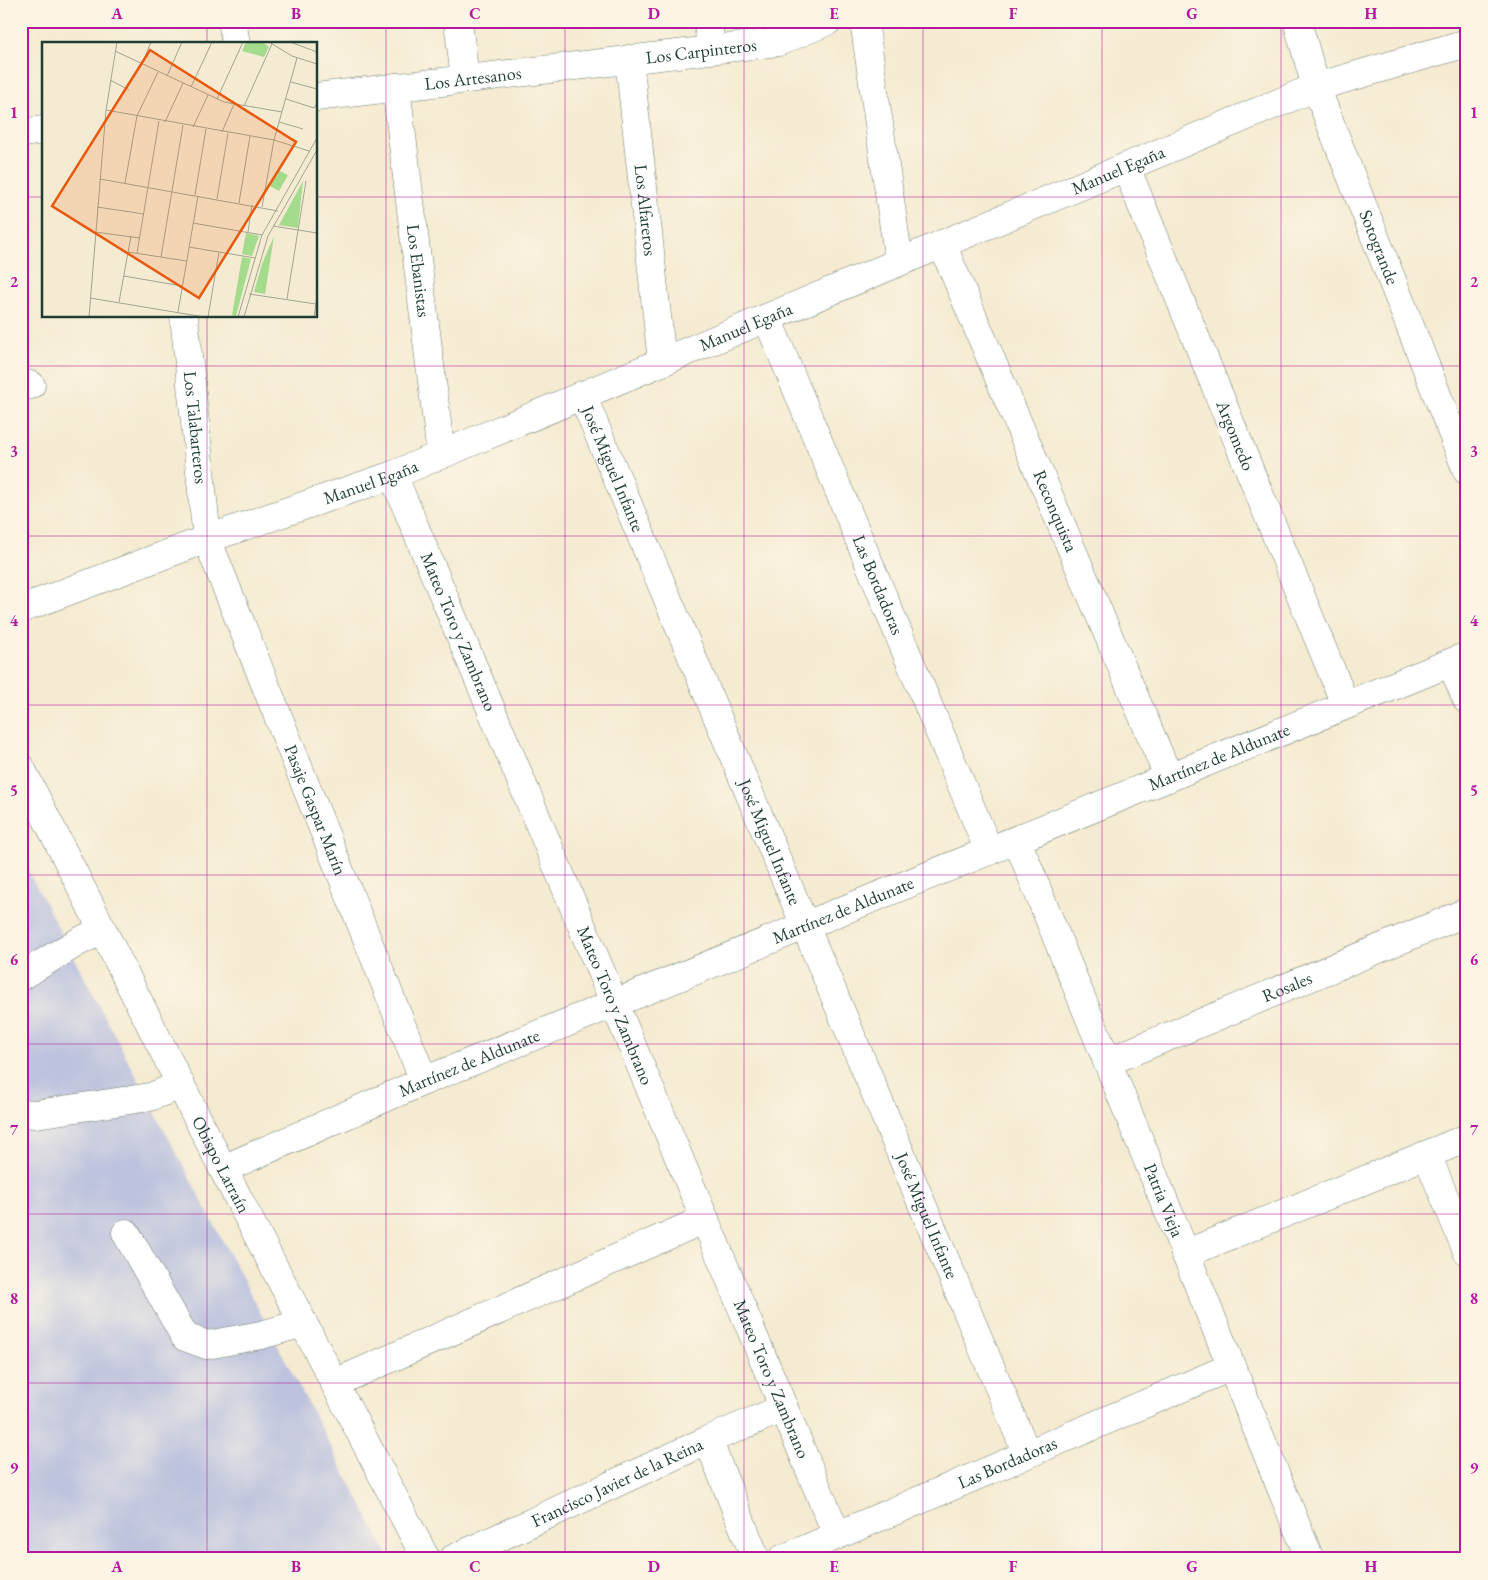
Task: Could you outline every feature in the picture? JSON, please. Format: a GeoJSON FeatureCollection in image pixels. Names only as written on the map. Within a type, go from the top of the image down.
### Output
{"type":"FeatureCollection","features":[{"type":"Feature","properties":{"kind":"street"},"geometry":{"type":"LineString","coordinates":[[232,21],[236,42]]}},
{"type":"Feature","properties":{"kind":"street"},"geometry":{"type":"LineString","coordinates":[[458,21],[465,79]]}},
{"type":"Feature","properties":{"kind":"street"},"geometry":{"type":"LineString","coordinates":[[708,21],[712,49]]}},
{"type":"Feature","properties":{"kind":"street","name":"Los Carpinteros"},"geometry":{"type":"LineString","coordinates":[[629,59],[778,42],[828,21]]}},
{"type":"Feature","properties":{"kind":"street"},"geometry":{"type":"LineString","coordinates":[[864,21],[899,262]]}},
{"type":"Feature","properties":{"kind":"street","name":"Sotogrande"},"geometry":{"type":"LineString","coordinates":[[1297,21],[1316,87],[1467,471]]}},
{"type":"Feature","properties":{"kind":"street","name":"Manuel Egaña"},"geometry":{"type":"LineString","coordinates":[[21,608],[441,455],[1316,87],[1467,43]]}},
{"type":"Feature","properties":{"kind":"street","name":"Los Artesanos"},"geometry":{"type":"LineString","coordinates":[[318,97],[629,59]]}},
{"type":"Feature","properties":{"kind":"street","name":"Los Alfareros"},"geometry":{"type":"LineString","coordinates":[[629,59],[662,362]]}},
{"type":"Feature","properties":{"kind":"street","name":"Los Ebanistas"},"geometry":{"type":"LineString","coordinates":[[396,87],[441,455]]}},
{"type":"Feature","properties":{"kind":"street"},"geometry":{"type":"LineString","coordinates":[[21,133],[42,130]]}},
{"type":"Feature","properties":{"kind":"street","name":"Argomedo"},"geometry":{"type":"LineString","coordinates":[[1126,167],[1345,704]]}},
{"type":"Feature","properties":{"kind":"street","name":"Reconquista"},"geometry":{"type":"LineString","coordinates":[[942,244],[1169,778]]}},
{"type":"Feature","properties":{"kind":"street","name":"Los Talabarteros"},"geometry":{"type":"LineString","coordinates":[[184,318],[207,539]]}},
{"type":"Feature","properties":{"kind":"street","name":"Las Bordadoras"},"geometry":{"type":"LineString","coordinates":[[767,318],[990,851]]}},
{"type":"Feature","properties":{"kind":"street","name":"José Miguel Infante"},"geometry":{"type":"LineString","coordinates":[[582,395],[1027,1454]]}},
{"type":"Feature","properties":{"kind":"street","name":"Mateo Toro y Zambrano"},"geometry":{"type":"LineString","coordinates":[[393,474],[837,1535]]}},
{"type":"Feature","properties":{"kind":"street","name":"Pasaje Gaspar Marín"},"geometry":{"type":"LineString","coordinates":[[207,539],[424,1081]]}},
{"type":"Feature","properties":{"kind":"street"},"geometry":{"type":"LineString","coordinates":[[1459,660],[1467,700]]}},
{"type":"Feature","properties":{"kind":"street","name":"Martínez de Aldunate"},"geometry":{"type":"LineString","coordinates":[[223,1169],[424,1081],[1169,778],[1345,704],[1459,660]]}},
{"type":"Feature","properties":{"kind":"street","name":"Obispo Larraín"},"geometry":{"type":"LineString","coordinates":[[21,768],[223,1169],[335,1383],[420,1556]]}},
{"type":"Feature","properties":{"kind":"street","name":"Patria Vieja"},"geometry":{"type":"LineString","coordinates":[[1017,840],[1310,1559]]}},
{"type":"Feature","properties":{"kind":"street","name":"Rosales"},"geometry":{"type":"LineString","coordinates":[[1107,1062],[1467,912]]}},
{"type":"Feature","properties":{"kind":"street"},"geometry":{"type":"LineString","coordinates":[[21,976],[102,930]]}},
{"type":"Feature","properties":{"kind":"street"},"geometry":{"type":"LineString","coordinates":[[21,1113],[36,1114],[150,1096],[181,1084]]}},
{"type":"Feature","properties":{"kind":"street"},"geometry":{"type":"LineString","coordinates":[[1185,1254],[1467,1138]]}},
{"type":"Feature","properties":{"kind":"street"},"geometry":{"type":"LineString","coordinates":[[1427,1155],[1467,1251]]}},
{"type":"Feature","properties":{"kind":"street"},"geometry":{"type":"LineString","coordinates":[[335,1383],[705,1219]]}},
{"type":"Feature","properties":{"kind":"street"},"geometry":{"type":"LineString","coordinates":[[126,1233],[185,1337],[207,1345],[261,1335],[303,1323]]}},
{"type":"Feature","properties":{"kind":"street","name":"Las Bordadoras"},"geometry":{"type":"LineString","coordinates":[[782,1559],[1231,1367]]}},
{"type":"Feature","properties":{"kind":"street","name":"Francisco Javier de la Reina"},"geometry":{"type":"LineString","coordinates":[[453,1559],[708,1440],[784,1408]]}},
{"type":"Feature","properties":{"kind":"street"},"geometry":{"type":"LineString","coordinates":[[708,1440],[756,1559]]}},
{"type":"Feature","properties":{"kind":"shaded area"},"geometry":{"type":"Polygon","coordinates":[[[21,857],[390,1559],[21,1559],[21,857]]]}}]}
